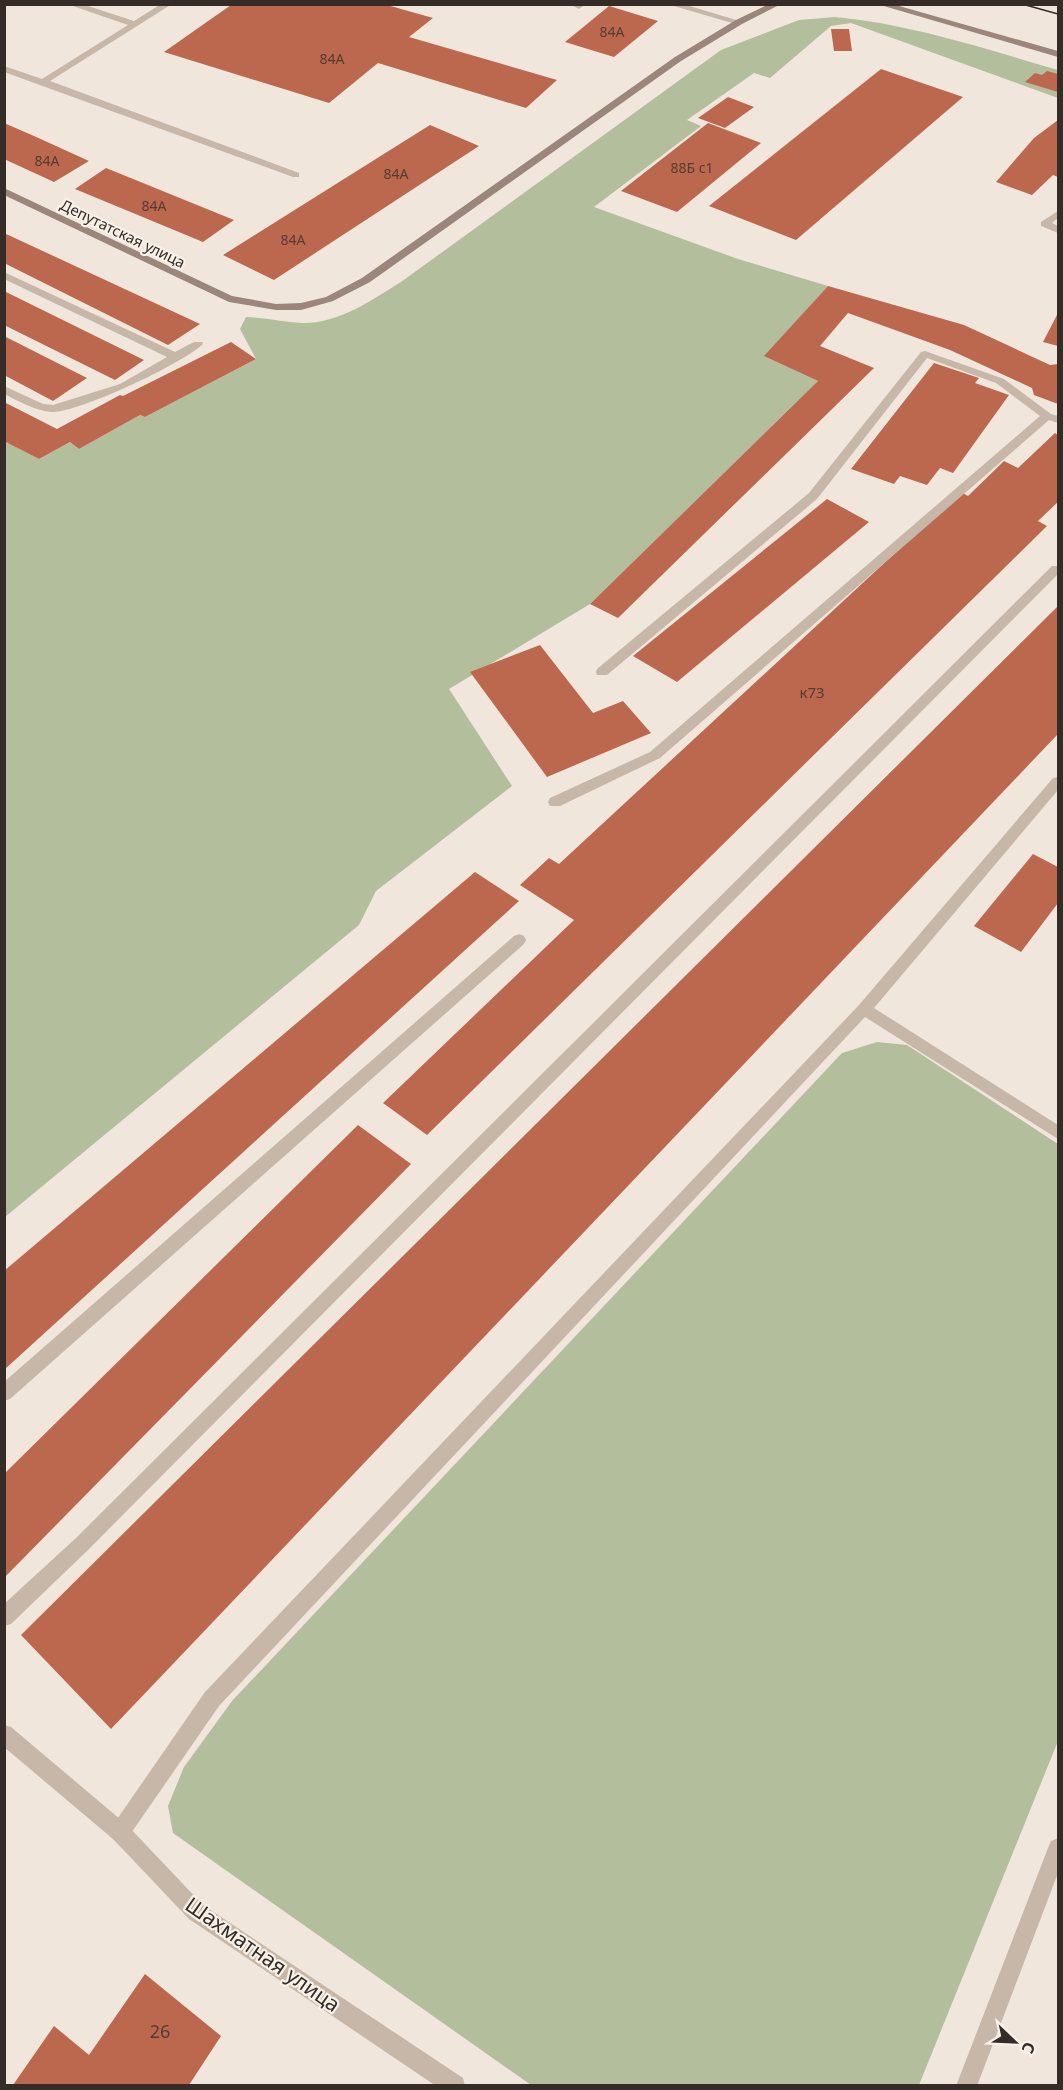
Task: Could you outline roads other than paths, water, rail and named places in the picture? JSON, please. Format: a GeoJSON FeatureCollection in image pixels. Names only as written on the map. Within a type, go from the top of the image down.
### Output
{"type":"FeatureCollection","features":[{"type":"Feature","properties":{"kind":"main road","name":"Депутатская улица"},"geometry":{"type":"LineString","coordinates":[[4,191],[229,299],[263,306],[294,307],[323,302],[366,280],[678,59],[739,22],[777,4]]}},
{"type":"Feature","properties":{"kind":"main road"},"geometry":{"type":"LineString","coordinates":[[881,4],[1059,54]]}},
{"type":"Feature","properties":{"kind":"street"},"geometry":{"type":"LineString","coordinates":[[71,4],[135,24]]}},
{"type":"Feature","properties":{"kind":"street"},"geometry":{"type":"LineString","coordinates":[[43,82],[168,4]]}},
{"type":"Feature","properties":{"kind":"street"},"geometry":{"type":"LineString","coordinates":[[573,4],[582,4]]}},
{"type":"Feature","properties":{"kind":"street"},"geometry":{"type":"LineString","coordinates":[[671,4],[739,22]]}},
{"type":"Feature","properties":{"kind":"street"},"geometry":{"type":"LineString","coordinates":[[4,69],[296,175]]}},
{"type":"Feature","properties":{"kind":"street"},"geometry":{"type":"LineString","coordinates":[[1059,213],[1045,224],[1059,230]]}},
{"type":"Feature","properties":{"kind":"street"},"geometry":{"type":"LineString","coordinates":[[4,275],[176,357]]}},
{"type":"Feature","properties":{"kind":"street"},"geometry":{"type":"LineString","coordinates":[[4,389],[40,407],[54,410],[124,386],[198,344]]}},
{"type":"Feature","properties":{"kind":"street"},"geometry":{"type":"LineString","coordinates":[[555,802],[655,755],[1053,418],[1000,381],[925,354],[813,496],[602,672]]}},
{"type":"Feature","properties":{"kind":"street"},"geometry":{"type":"LineString","coordinates":[[4,1617],[82,1544],[1056,569],[1059,570]]}},
{"type":"Feature","properties":{"kind":"street"},"geometry":{"type":"LineString","coordinates":[[120,1832],[212,1699],[864,1009],[1059,782]]}},
{"type":"Feature","properties":{"kind":"street"},"geometry":{"type":"LineString","coordinates":[[4,1393],[519,940]]}},
{"type":"Feature","properties":{"kind":"street"},"geometry":{"type":"LineString","coordinates":[[864,1009],[1059,1133]]}},
{"type":"Feature","properties":{"kind":"street","name":"Шахматная улица"},"geometry":{"type":"LineString","coordinates":[[4,1734],[120,1832],[196,1912],[455,2085]]}},
{"type":"Feature","properties":{"kind":"street"},"geometry":{"type":"LineString","coordinates":[[966,2085],[1059,1848]]}},
{"type":"Feature","properties":{"kind":"tram line"},"geometry":{"type":"LineString","coordinates":[[1022,4],[1058,14]]}}]}
